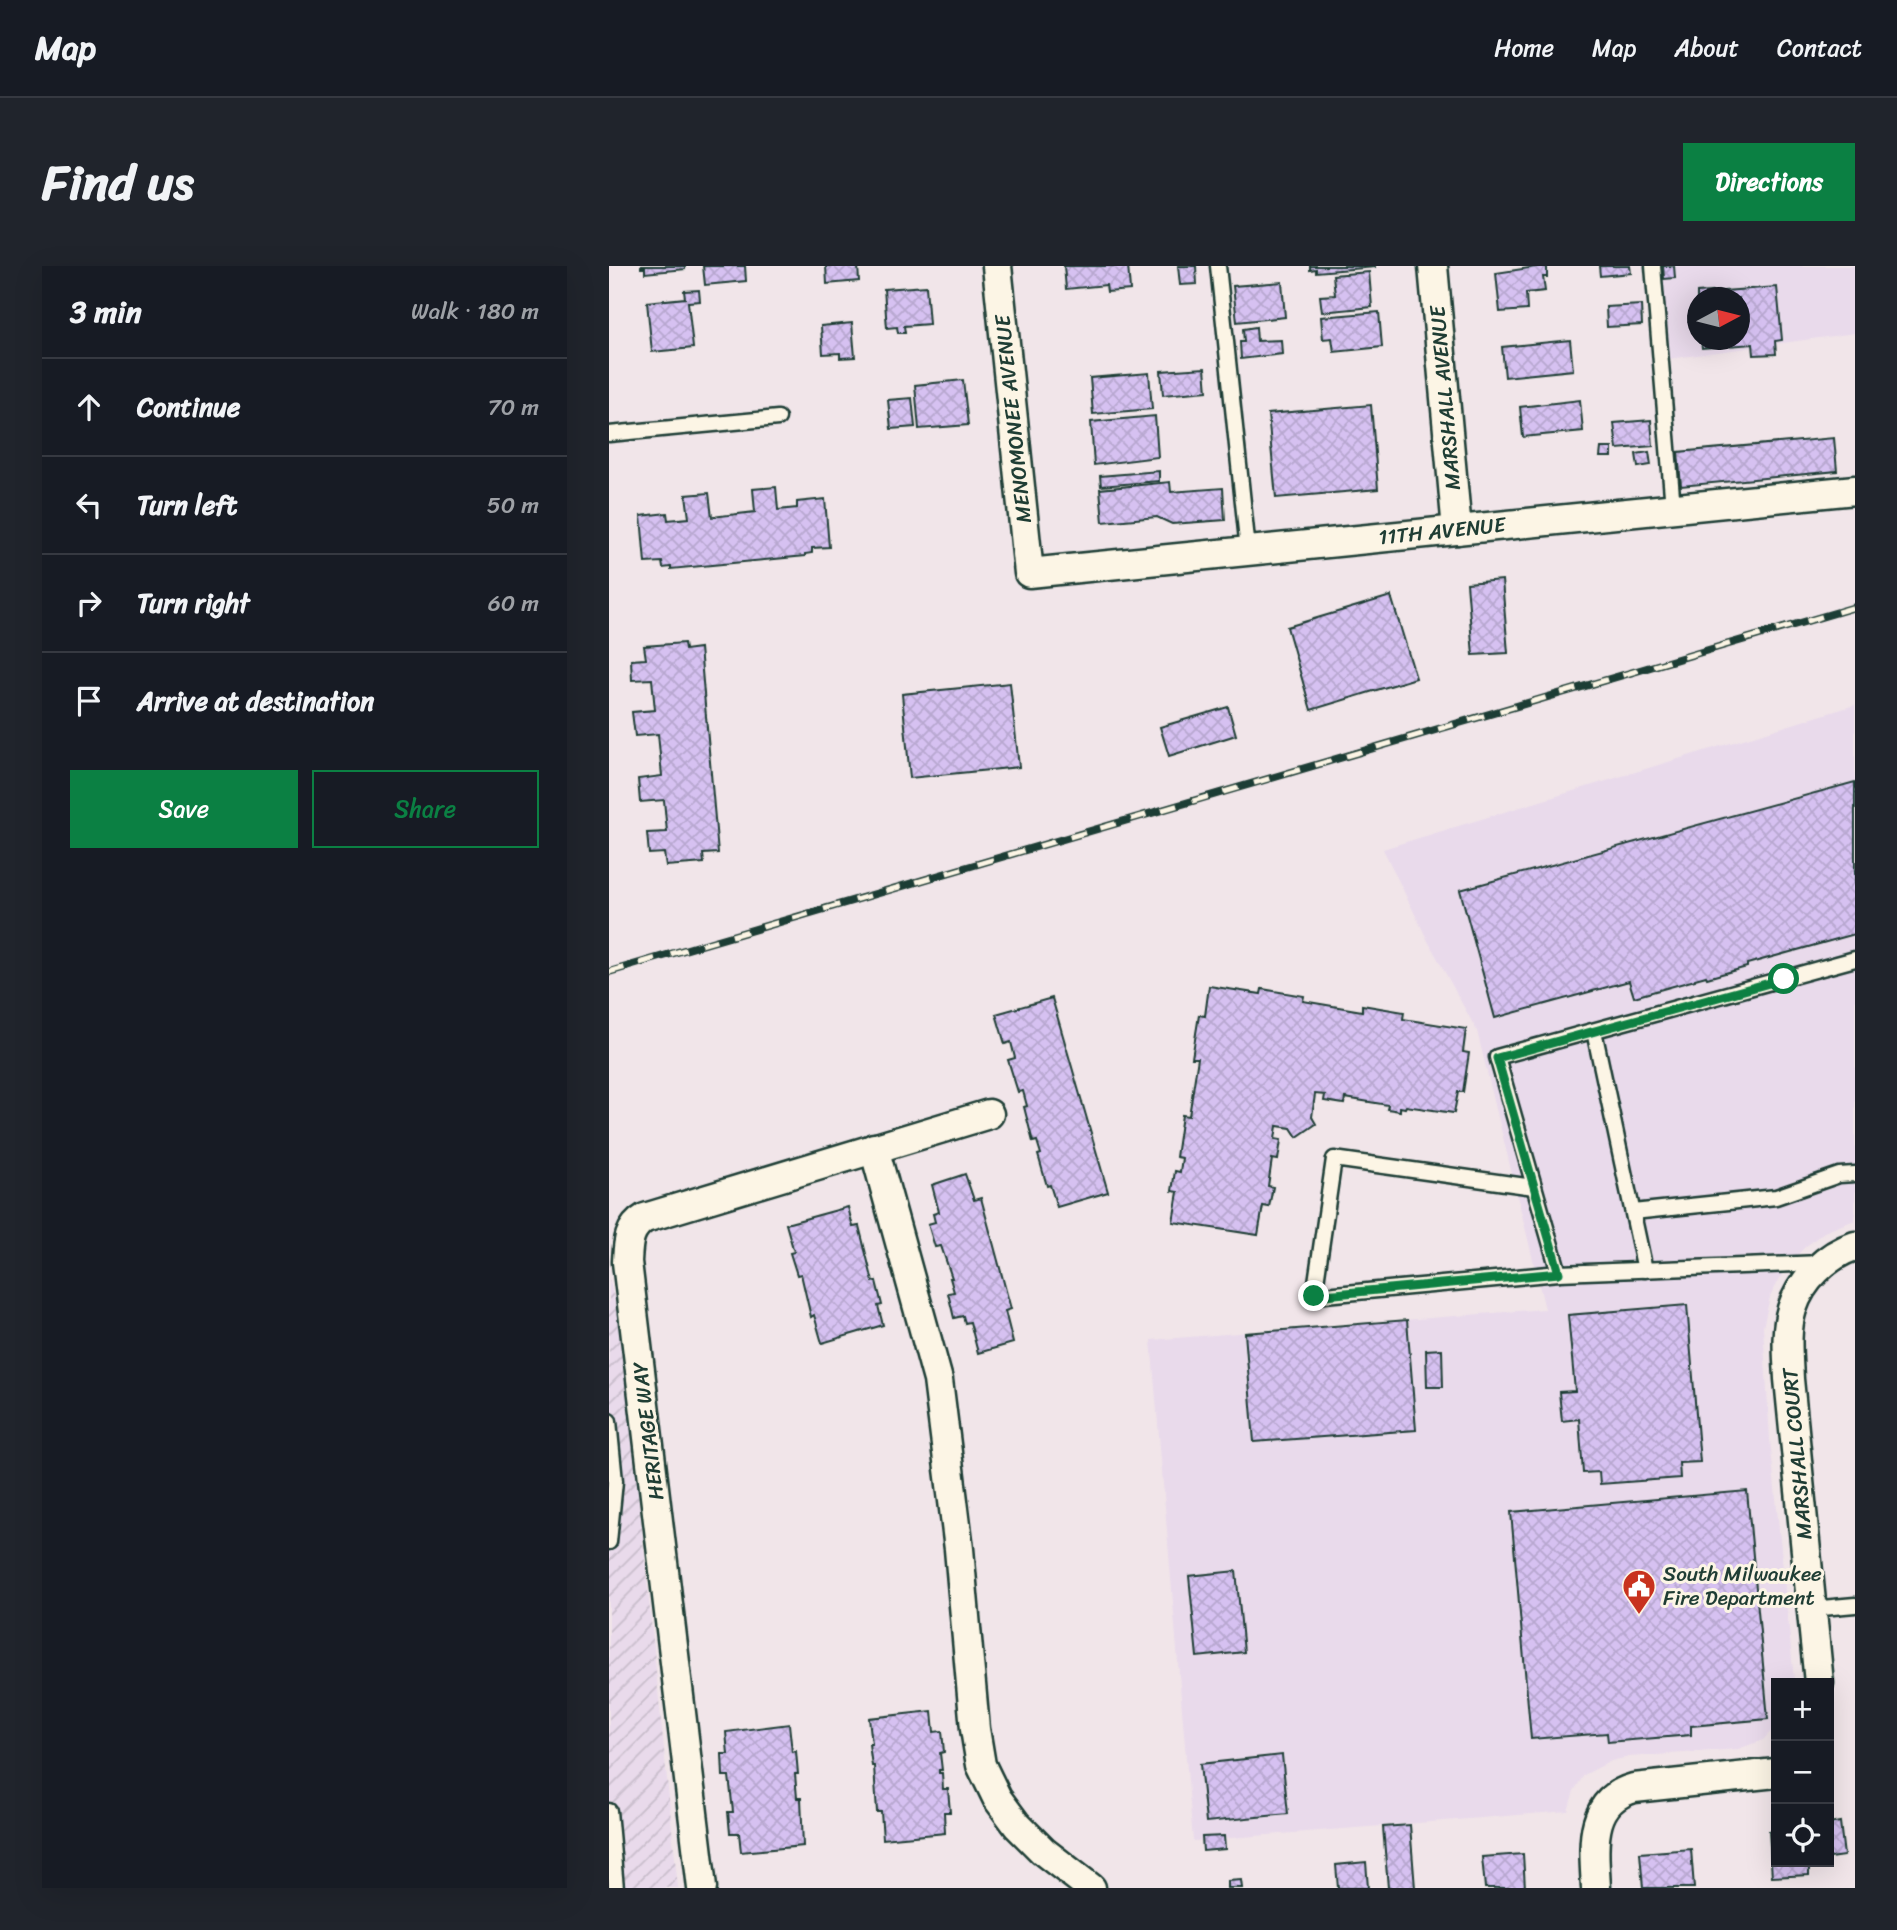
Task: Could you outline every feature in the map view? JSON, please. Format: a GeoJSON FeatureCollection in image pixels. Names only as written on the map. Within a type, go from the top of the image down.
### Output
{"type":"FeatureCollection","features":[{"type":"Feature","properties":{"kind":"street","name":"MENOMONEE AVENUE"},"geometry":{"type":"LineString","coordinates":[[997,266],[1029,573]]}},
{"type":"Feature","properties":{"kind":"street","name":"MARSHALL AVENUE"},"geometry":{"type":"LineString","coordinates":[[1433,266],[1457,530]]}},
{"type":"Feature","properties":{"kind":"street","name":"11TH AVENUE"},"geometry":{"type":"LineString","coordinates":[[1029,573],[1855,490]]}},
{"type":"Feature","properties":{"kind":"street","name":"HERITAGE WAY"},"geometry":{"type":"LineString","coordinates":[[702,1888],[627,1262],[629,1234],[645,1219],[989,1114]]}},
{"type":"Feature","properties":{"kind":"street"},"geometry":{"type":"LineString","coordinates":[[874,1148],[938,1380],[959,1549],[975,1729],[981,1765],[997,1798],[1017,1825],[1043,1851],[1091,1888]]}},
{"type":"Feature","properties":{"kind":"street"},"geometry":{"type":"LineString","coordinates":[[1823,1263],[1842,1250],[1855,1246]]}},
{"type":"Feature","properties":{"kind":"street","name":"MARSHALL COURT"},"geometry":{"type":"LineString","coordinates":[[1818,1678],[1789,1379],[1788,1338],[1792,1308],[1807,1280],[1823,1263]]}},
{"type":"Feature","properties":{"kind":"street"},"geometry":{"type":"LineString","coordinates":[[1595,1888],[1594,1853],[1599,1816],[1613,1796],[1634,1788],[1771,1774]]}},
{"type":"Feature","properties":{"kind":"lane"},"geometry":{"type":"LineString","coordinates":[[1218,266],[1248,551]]}},
{"type":"Feature","properties":{"kind":"lane"},"geometry":{"type":"LineString","coordinates":[[1653,266],[1673,508]]}},
{"type":"Feature","properties":{"kind":"lane"},"geometry":{"type":"LineString","coordinates":[[609,434],[778,418]]}},
{"type":"Feature","properties":{"kind":"lane"},"geometry":{"type":"LineString","coordinates":[[1559,1273],[1497,1058],[1855,960]]}},
{"type":"Feature","properties":{"kind":"lane"},"geometry":{"type":"LineString","coordinates":[[1594,1031],[1645,1270]]}},
{"type":"Feature","properties":{"kind":"lane"},"geometry":{"type":"LineString","coordinates":[[1534,1186],[1334,1159],[1314,1296],[1559,1273],[1823,1263]]}},
{"type":"Feature","properties":{"kind":"lane"},"geometry":{"type":"LineString","coordinates":[[1633,1212],[1776,1197],[1839,1175],[1855,1174]]}},
{"type":"Feature","properties":{"kind":"lane"},"geometry":{"type":"LineString","coordinates":[[609,1420],[615,1481],[609,1542]]}},
{"type":"Feature","properties":{"kind":"lane"},"geometry":{"type":"LineString","coordinates":[[1811,1609],[1855,1605]]}},
{"type":"Feature","properties":{"kind":"lane"},"geometry":{"type":"LineString","coordinates":[[609,1820],[616,1888]]}},
{"type":"Feature","properties":{"kind":"shaded area"},"geometry":{"type":"Polygon","coordinates":[[[1653,266],[1855,266],[1855,333],[1750,348],[1750,287],[1687,287],[1687,350],[1733,350],[1661,360],[1653,266]]]}},
{"type":"Feature","properties":{"kind":"shaded area"},"geometry":{"type":"Polygon","coordinates":[[[1855,705],[1855,1220],[1824,1232],[1787,1265],[1770,1297],[1763,1327],[1770,1439],[1794,1678],[1771,1678],[1771,1731],[1763,1740],[1738,1749],[1629,1757],[1611,1761],[1584,1775],[1574,1791],[1568,1811],[1193,1841],[1151,1340],[1545,1309],[1477,1031],[1428,941],[1383,849],[1855,705]]]}},
{"type":"Feature","properties":{"kind":"shaded area"},"geometry":{"type":"Polygon","coordinates":[[[609,1279],[621,1323],[678,1888],[609,1888],[609,1279]]]}},
{"type":"Feature","properties":{"kind":"building"},"geometry":{"type":"Polygon","coordinates":[[[641,266],[685,266],[685,269],[645,273],[645,268],[641,266]]]}},
{"type":"Feature","properties":{"kind":"building"},"geometry":{"type":"Polygon","coordinates":[[[703,266],[745,266],[746,281],[705,285],[703,266]]]}},
{"type":"Feature","properties":{"kind":"building"},"geometry":{"type":"Polygon","coordinates":[[[826,266],[858,266],[859,281],[827,284],[826,266]]]}},
{"type":"Feature","properties":{"kind":"building"},"geometry":{"type":"Polygon","coordinates":[[[1064,266],[1128,266],[1130,290],[1107,292],[1106,285],[1066,289],[1064,266]]]}},
{"type":"Feature","properties":{"kind":"building"},"geometry":{"type":"Polygon","coordinates":[[[1178,266],[1196,266],[1197,284],[1180,285],[1178,266]]]}},
{"type":"Feature","properties":{"kind":"building"},"geometry":{"type":"Polygon","coordinates":[[[1310,266],[1375,267],[1316,272],[1316,269],[1310,270],[1310,266]]]}},
{"type":"Feature","properties":{"kind":"building"},"geometry":{"type":"Polygon","coordinates":[[[1599,266],[1630,266],[1631,273],[1600,276],[1599,266]]]}},
{"type":"Feature","properties":{"kind":"building"},"geometry":{"type":"Polygon","coordinates":[[[1663,266],[1674,266],[1675,278],[1664,279],[1663,266]]]}},
{"type":"Feature","properties":{"kind":"building"},"geometry":{"type":"Polygon","coordinates":[[[1547,267],[1547,277],[1543,277],[1545,291],[1526,293],[1527,310],[1500,312],[1496,273],[1547,267]]]}},
{"type":"Feature","properties":{"kind":"building"},"geometry":{"type":"Polygon","coordinates":[[[1369,272],[1372,307],[1322,312],[1320,296],[1335,295],[1333,275],[1369,272]]]}},
{"type":"Feature","properties":{"kind":"building"},"geometry":{"type":"Polygon","coordinates":[[[1282,282],[1285,317],[1237,322],[1233,286],[1282,282]]]}},
{"type":"Feature","properties":{"kind":"building"},"geometry":{"type":"Polygon","coordinates":[[[926,286],[929,324],[904,326],[905,333],[898,333],[897,327],[887,328],[884,289],[926,286]]]}},
{"type":"Feature","properties":{"kind":"building"},"geometry":{"type":"Polygon","coordinates":[[[1777,287],[1782,340],[1775,341],[1776,354],[1754,355],[1753,344],[1750,344],[1750,289],[1777,287]]]}},
{"type":"Feature","properties":{"kind":"building"},"geometry":{"type":"Polygon","coordinates":[[[699,290],[700,301],[688,302],[693,348],[652,352],[647,302],[685,298],[684,291],[699,290]]]}},
{"type":"Feature","properties":{"kind":"building"},"geometry":{"type":"Polygon","coordinates":[[[1641,305],[1642,325],[1607,327],[1606,307],[1641,305]]]}},
{"type":"Feature","properties":{"kind":"building"},"geometry":{"type":"Polygon","coordinates":[[[1379,312],[1382,347],[1334,352],[1332,338],[1323,339],[1321,317],[1379,312]]]}},
{"type":"Feature","properties":{"kind":"building"},"geometry":{"type":"Polygon","coordinates":[[[852,323],[855,357],[840,358],[840,353],[823,354],[821,326],[852,323]]]}},
{"type":"Feature","properties":{"kind":"building"},"geometry":{"type":"Polygon","coordinates":[[[1256,327],[1257,341],[1281,340],[1282,354],[1241,359],[1240,342],[1244,342],[1243,329],[1256,327]]]}},
{"type":"Feature","properties":{"kind":"building"},"geometry":{"type":"Polygon","coordinates":[[[1570,340],[1573,370],[1505,377],[1502,347],[1570,340]]]}},
{"type":"Feature","properties":{"kind":"building"},"geometry":{"type":"Polygon","coordinates":[[[1205,368],[1207,391],[1163,395],[1161,371],[1205,368]]]}},
{"type":"Feature","properties":{"kind":"building"},"geometry":{"type":"Polygon","coordinates":[[[1149,373],[1152,409],[1093,414],[1090,378],[1149,373]]]}},
{"type":"Feature","properties":{"kind":"building"},"geometry":{"type":"Polygon","coordinates":[[[963,380],[968,425],[919,429],[915,385],[963,380]]]}},
{"type":"Feature","properties":{"kind":"building"},"geometry":{"type":"Polygon","coordinates":[[[912,398],[915,427],[891,429],[888,400],[912,398]]]}},
{"type":"Feature","properties":{"kind":"building"},"geometry":{"type":"Polygon","coordinates":[[[1580,400],[1583,431],[1523,437],[1520,407],[1580,400]]]}},
{"type":"Feature","properties":{"kind":"building"},"geometry":{"type":"Polygon","coordinates":[[[1371,405],[1378,489],[1276,498],[1268,414],[1371,405]]]}},
{"type":"Feature","properties":{"kind":"building"},"geometry":{"type":"Polygon","coordinates":[[[1155,416],[1158,457],[1094,465],[1091,422],[1155,416]]]}},
{"type":"Feature","properties":{"kind":"building"},"geometry":{"type":"Polygon","coordinates":[[[1651,420],[1653,446],[1617,449],[1614,423],[1651,420]]]}},
{"type":"Feature","properties":{"kind":"building"},"geometry":{"type":"Polygon","coordinates":[[[1834,438],[1837,471],[1681,486],[1678,452],[1834,438]]]}},
{"type":"Feature","properties":{"kind":"building"},"geometry":{"type":"Polygon","coordinates":[[[1601,448],[1612,448],[1612,457],[1600,457],[1601,448]]]}},
{"type":"Feature","properties":{"kind":"building"},"geometry":{"type":"Polygon","coordinates":[[[1649,452],[1651,465],[1638,467],[1636,454],[1649,452]]]}},
{"type":"Feature","properties":{"kind":"building"},"geometry":{"type":"Polygon","coordinates":[[[1159,471],[1159,481],[1101,486],[1100,476],[1159,471]]]}},
{"type":"Feature","properties":{"kind":"building"},"geometry":{"type":"Polygon","coordinates":[[[1170,482],[1171,492],[1223,488],[1225,520],[1172,524],[1157,517],[1103,522],[1100,489],[1170,482]]]}},
{"type":"Feature","properties":{"kind":"building"},"geometry":{"type":"Polygon","coordinates":[[[776,487],[778,510],[797,508],[797,502],[825,499],[829,547],[812,548],[812,553],[805,556],[671,569],[663,568],[662,562],[645,563],[641,516],[667,513],[668,520],[689,518],[686,495],[709,493],[712,517],[755,512],[753,489],[776,487]]]}},
{"type":"Feature","properties":{"kind":"building"},"geometry":{"type":"Polygon","coordinates":[[[1502,580],[1508,653],[1473,655],[1467,583],[1502,580]]]}},
{"type":"Feature","properties":{"kind":"building"},"geometry":{"type":"Polygon","coordinates":[[[1391,596],[1416,678],[1311,710],[1287,627],[1391,596]]]}},
{"type":"Feature","properties":{"kind":"building"},"geometry":{"type":"Polygon","coordinates":[[[684,643],[685,650],[700,648],[718,853],[703,854],[704,863],[666,866],[664,853],[649,854],[647,833],[667,832],[664,800],[640,802],[638,779],[662,776],[658,734],[635,736],[632,712],[655,710],[652,679],[632,680],[631,660],[646,659],[644,646],[684,643]]]}},
{"type":"Feature","properties":{"kind":"building"},"geometry":{"type":"Polygon","coordinates":[[[1010,683],[1019,767],[910,778],[902,694],[1010,683]]]}},
{"type":"Feature","properties":{"kind":"building"},"geometry":{"type":"Polygon","coordinates":[[[1228,707],[1236,735],[1169,756],[1160,727],[1228,707]]]}},
{"type":"Feature","properties":{"kind":"building"},"geometry":{"type":"Polygon","coordinates":[[[1855,782],[1855,934],[1747,964],[1747,967],[1634,997],[1629,981],[1495,1018],[1460,890],[1855,782]]]}},
{"type":"Feature","properties":{"kind":"building"},"geometry":{"type":"Polygon","coordinates":[[[1209,986],[1261,994],[1262,989],[1304,996],[1303,1001],[1362,1011],[1362,1005],[1404,1012],[1403,1019],[1466,1029],[1463,1052],[1469,1053],[1463,1092],[1458,1092],[1454,1113],[1406,1106],[1400,1107],[1400,1111],[1387,1109],[1388,1105],[1345,1098],[1344,1104],[1324,1101],[1325,1095],[1315,1094],[1312,1117],[1316,1124],[1297,1137],[1291,1128],[1277,1126],[1275,1139],[1281,1140],[1278,1160],[1272,1159],[1268,1186],[1273,1187],[1269,1207],[1263,1206],[1258,1235],[1173,1222],[1178,1192],[1172,1191],[1175,1171],[1180,1172],[1182,1158],[1176,1157],[1182,1115],[1189,1116],[1198,1058],[1192,1058],[1199,1015],[1205,1016],[1209,986]]]}},
{"type":"Feature","properties":{"kind":"building"},"geometry":{"type":"Polygon","coordinates":[[[1052,998],[1108,1192],[1057,1207],[1050,1185],[1047,1186],[1037,1141],[1033,1142],[1023,1091],[1018,1092],[1008,1060],[1015,1058],[1011,1042],[1005,1044],[996,1014],[1052,998]]]}},
{"type":"Feature","properties":{"kind":"building"},"geometry":{"type":"Polygon","coordinates":[[[965,1174],[974,1200],[981,1198],[1011,1309],[1005,1311],[1013,1343],[978,1353],[970,1322],[965,1323],[963,1316],[954,1318],[948,1293],[954,1292],[952,1278],[941,1246],[935,1247],[928,1224],[935,1222],[933,1214],[939,1212],[932,1185],[965,1174]]]}},
{"type":"Feature","properties":{"kind":"building"},"geometry":{"type":"Polygon","coordinates":[[[848,1207],[853,1227],[859,1226],[873,1282],[876,1281],[882,1305],[878,1306],[883,1325],[822,1343],[814,1315],[811,1317],[801,1274],[797,1275],[790,1253],[794,1252],[786,1224],[848,1207]]]}},
{"type":"Feature","properties":{"kind":"building"},"geometry":{"type":"Polygon","coordinates":[[[1687,1305],[1700,1462],[1679,1463],[1680,1478],[1600,1484],[1599,1472],[1583,1473],[1579,1419],[1562,1421],[1559,1392],[1575,1391],[1568,1315],[1687,1305]]]}},
{"type":"Feature","properties":{"kind":"building"},"geometry":{"type":"Polygon","coordinates":[[[1407,1320],[1416,1430],[1254,1442],[1245,1333],[1407,1320]]]}},
{"type":"Feature","properties":{"kind":"building"},"geometry":{"type":"Polygon","coordinates":[[[1442,1349],[1443,1387],[1427,1387],[1426,1350],[1442,1349]]]}},
{"type":"Feature","properties":{"kind":"building","name":"South Milwaukee Fire Department"},"geometry":{"type":"Polygon","coordinates":[[[1747,1491],[1768,1719],[1691,1726],[1691,1735],[1608,1742],[1607,1733],[1531,1739],[1511,1512],[1747,1491]]]}},
{"type":"Feature","properties":{"kind":"building"},"geometry":{"type":"Polygon","coordinates":[[[1236,1571],[1244,1652],[1197,1657],[1189,1576],[1236,1571]]]}},
{"type":"Feature","properties":{"kind":"building"},"geometry":{"type":"Polygon","coordinates":[[[932,1711],[934,1732],[942,1731],[944,1752],[940,1753],[942,1770],[939,1770],[939,1773],[942,1773],[943,1789],[948,1789],[950,1812],[944,1812],[945,1833],[883,1839],[869,1744],[872,1744],[869,1718],[932,1711]]]}},
{"type":"Feature","properties":{"kind":"building"},"geometry":{"type":"Polygon","coordinates":[[[789,1724],[792,1752],[796,1751],[798,1774],[795,1774],[797,1798],[801,1798],[803,1846],[741,1852],[739,1833],[730,1833],[728,1812],[733,1812],[729,1776],[723,1776],[722,1754],[728,1754],[726,1732],[789,1724]]]}},
{"type":"Feature","properties":{"kind":"building"},"geometry":{"type":"Polygon","coordinates":[[[1282,1755],[1288,1814],[1206,1822],[1200,1764],[1282,1755]]]}},
{"type":"Feature","properties":{"kind":"building"},"geometry":{"type":"Polygon","coordinates":[[[1840,1822],[1844,1856],[1834,1857],[1834,1823],[1840,1822]]]}},
{"type":"Feature","properties":{"kind":"building"},"geometry":{"type":"Polygon","coordinates":[[[1410,1825],[1415,1888],[1388,1888],[1383,1827],[1410,1825]]]}},
{"type":"Feature","properties":{"kind":"building"},"geometry":{"type":"Polygon","coordinates":[[[1769,1831],[1771,1831],[1771,1862],[1769,1831]]]}},
{"type":"Feature","properties":{"kind":"building"},"geometry":{"type":"Polygon","coordinates":[[[1224,1836],[1225,1849],[1203,1851],[1202,1837],[1224,1836]]]}},
{"type":"Feature","properties":{"kind":"building"},"geometry":{"type":"Polygon","coordinates":[[[1691,1849],[1694,1888],[1643,1888],[1640,1853],[1691,1849]]]}},
{"type":"Feature","properties":{"kind":"building"},"geometry":{"type":"Polygon","coordinates":[[[1523,1854],[1525,1888],[1485,1888],[1482,1857],[1523,1854]]]}},
{"type":"Feature","properties":{"kind":"building"},"geometry":{"type":"Polygon","coordinates":[[[1366,1862],[1368,1888],[1338,1888],[1336,1865],[1366,1862]]]}},
{"type":"Feature","properties":{"kind":"building"},"geometry":{"type":"Polygon","coordinates":[[[1771,1867],[1809,1867],[1809,1875],[1772,1877],[1771,1867]]]}},
{"type":"Feature","properties":{"kind":"building"},"geometry":{"type":"Polygon","coordinates":[[[1241,1880],[1242,1888],[1228,1888],[1228,1881],[1241,1880]]]}},
{"type":"Feature","properties":{"kind":"railway"},"geometry":{"type":"LineString","coordinates":[[609,972],[1855,607]]}},
{"type":"Feature","properties":{"kind":"place","name":"South Milwaukee Fire Department"},"geometry":{"type":"Point","coordinates":[1639,1616]}},
{"type":"Feature","properties":{"kind":"route"},"geometry":{"type":"LineString","coordinates":[[1314,1296],[1559,1273],[1497,1058],[1784,979]]}}]}
